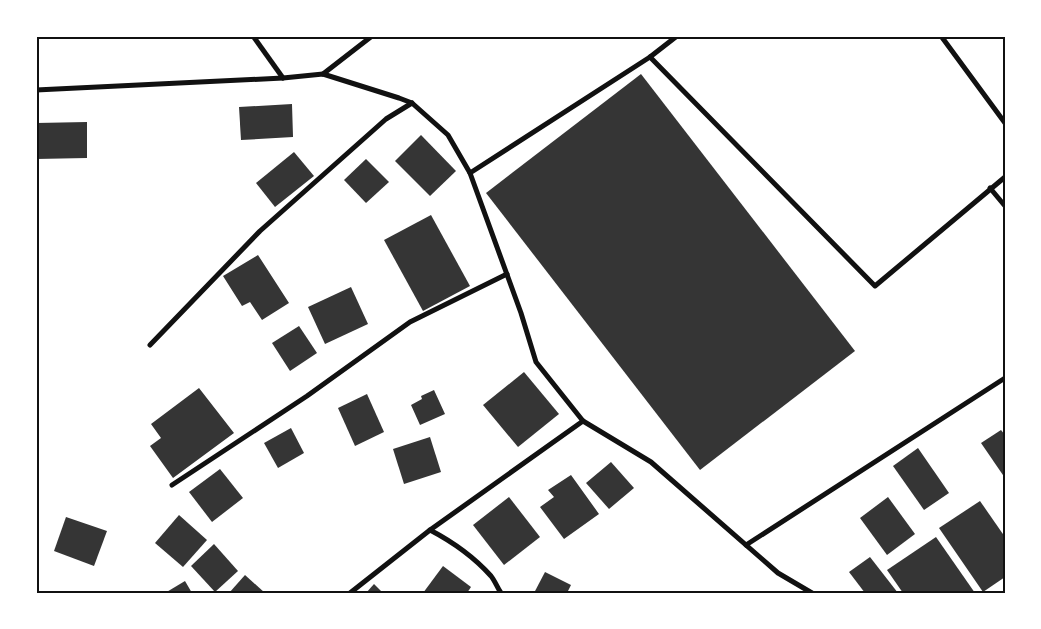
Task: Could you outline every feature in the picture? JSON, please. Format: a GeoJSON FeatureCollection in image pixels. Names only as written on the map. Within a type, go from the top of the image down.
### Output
{"type":"FeatureCollection","features":[{"type":"Feature","properties":{"kind":"street"},"geometry":{"type":"LineString","coordinates":[[253,36],[283,78]]}},
{"type":"Feature","properties":{"kind":"street"},"geometry":{"type":"LineString","coordinates":[[323,74],[372,36]]}},
{"type":"Feature","properties":{"kind":"street"},"geometry":{"type":"LineString","coordinates":[[470,173],[650,57],[678,36]]}},
{"type":"Feature","properties":{"kind":"street"},"geometry":{"type":"LineString","coordinates":[[941,36],[1005,123]]}},
{"type":"Feature","properties":{"kind":"street"},"geometry":{"type":"LineString","coordinates":[[650,57],[875,286],[1005,176]]}},
{"type":"Feature","properties":{"kind":"street"},"geometry":{"type":"LineString","coordinates":[[36,90],[283,78],[323,74],[412,103],[448,135],[470,173],[521,313],[536,362],[583,421],[651,462],[778,574],[812,593]]}},
{"type":"Feature","properties":{"kind":"street"},"geometry":{"type":"LineString","coordinates":[[150,345],[260,231],[386,119],[412,103]]}},
{"type":"Feature","properties":{"kind":"street"},"geometry":{"type":"LineString","coordinates":[[990,188],[1005,206]]}},
{"type":"Feature","properties":{"kind":"street"},"geometry":{"type":"LineString","coordinates":[[172,485],[307,396],[410,322],[507,274]]}},
{"type":"Feature","properties":{"kind":"street"},"geometry":{"type":"LineString","coordinates":[[746,545],[1005,378]]}},
{"type":"Feature","properties":{"kind":"street"},"geometry":{"type":"LineString","coordinates":[[350,593],[430,530],[583,421]]}},
{"type":"Feature","properties":{"kind":"street"},"geometry":{"type":"LineString","coordinates":[[430,530],[441,536],[490,574],[501,593]]}},
{"type":"Feature","properties":{"kind":"building"},"geometry":{"type":"Polygon","coordinates":[[[641,74],[855,351],[700,470],[486,193],[641,74]]]}},
{"type":"Feature","properties":{"kind":"building"},"geometry":{"type":"Polygon","coordinates":[[[292,104],[293,137],[241,140],[239,107],[292,104]]]}},
{"type":"Feature","properties":{"kind":"building"},"geometry":{"type":"Polygon","coordinates":[[[87,122],[87,158],[36,159],[36,123],[87,122]]]}},
{"type":"Feature","properties":{"kind":"building"},"geometry":{"type":"Polygon","coordinates":[[[421,135],[456,171],[430,196],[395,161],[421,135]]]}},
{"type":"Feature","properties":{"kind":"building"},"geometry":{"type":"Polygon","coordinates":[[[294,152],[314,176],[275,207],[256,183],[294,152]]]}},
{"type":"Feature","properties":{"kind":"building"},"geometry":{"type":"Polygon","coordinates":[[[366,159],[389,182],[366,203],[344,180],[366,159]]]}},
{"type":"Feature","properties":{"kind":"building"},"geometry":{"type":"Polygon","coordinates":[[[431,215],[470,286],[423,311],[384,240],[431,215]]]}},
{"type":"Feature","properties":{"kind":"building"},"geometry":{"type":"Polygon","coordinates":[[[258,255],[289,303],[262,320],[250,302],[242,306],[223,276],[258,255]]]}},
{"type":"Feature","properties":{"kind":"building"},"geometry":{"type":"Polygon","coordinates":[[[351,287],[368,324],[325,344],[308,307],[351,287]]]}},
{"type":"Feature","properties":{"kind":"building"},"geometry":{"type":"Polygon","coordinates":[[[299,326],[317,353],[290,371],[272,343],[299,326]]]}},
{"type":"Feature","properties":{"kind":"building"},"geometry":{"type":"Polygon","coordinates":[[[524,372],[559,414],[518,447],[483,405],[524,372]]]}},
{"type":"Feature","properties":{"kind":"building"},"geometry":{"type":"Polygon","coordinates":[[[199,388],[234,433],[173,478],[150,446],[161,438],[151,424],[199,388]]]}},
{"type":"Feature","properties":{"kind":"building"},"geometry":{"type":"Polygon","coordinates":[[[434,390],[445,414],[420,425],[411,405],[422,399],[421,396],[434,390]]]}},
{"type":"Feature","properties":{"kind":"building"},"geometry":{"type":"Polygon","coordinates":[[[367,394],[384,432],[355,446],[338,408],[367,394]]]}},
{"type":"Feature","properties":{"kind":"building"},"geometry":{"type":"Polygon","coordinates":[[[291,428],[304,453],[278,468],[264,443],[291,428]]]}},
{"type":"Feature","properties":{"kind":"building"},"geometry":{"type":"Polygon","coordinates":[[[1001,430],[1005,435],[1005,478],[981,443],[1001,430]]]}},
{"type":"Feature","properties":{"kind":"building"},"geometry":{"type":"Polygon","coordinates":[[[430,437],[441,472],[404,484],[393,449],[430,437]]]}},
{"type":"Feature","properties":{"kind":"building"},"geometry":{"type":"Polygon","coordinates":[[[918,448],[949,493],[924,510],[893,466],[918,448]]]}},
{"type":"Feature","properties":{"kind":"building"},"geometry":{"type":"Polygon","coordinates":[[[611,462],[634,488],[609,509],[586,483],[611,462]]]}},
{"type":"Feature","properties":{"kind":"building"},"geometry":{"type":"Polygon","coordinates":[[[220,469],[243,498],[212,522],[189,492],[220,469]]]}},
{"type":"Feature","properties":{"kind":"building"},"geometry":{"type":"Polygon","coordinates":[[[571,475],[599,514],[564,539],[540,507],[554,497],[548,490],[571,475]]]}},
{"type":"Feature","properties":{"kind":"building"},"geometry":{"type":"Polygon","coordinates":[[[509,497],[540,537],[504,565],[473,525],[509,497]]]}},
{"type":"Feature","properties":{"kind":"building"},"geometry":{"type":"Polygon","coordinates":[[[888,497],[915,534],[887,555],[860,518],[888,497]]]}},
{"type":"Feature","properties":{"kind":"building"},"geometry":{"type":"Polygon","coordinates":[[[980,501],[1005,537],[1005,577],[983,592],[939,528],[980,501]]]}},
{"type":"Feature","properties":{"kind":"building"},"geometry":{"type":"Polygon","coordinates":[[[179,515],[207,540],[183,567],[155,543],[179,515]]]}},
{"type":"Feature","properties":{"kind":"building"},"geometry":{"type":"Polygon","coordinates":[[[66,517],[107,531],[94,566],[54,551],[66,517]]]}},
{"type":"Feature","properties":{"kind":"building"},"geometry":{"type":"Polygon","coordinates":[[[936,537],[975,593],[903,593],[887,570],[936,537]]]}},
{"type":"Feature","properties":{"kind":"building"},"geometry":{"type":"Polygon","coordinates":[[[214,544],[238,571],[215,592],[191,566],[214,544]]]}},
{"type":"Feature","properties":{"kind":"building"},"geometry":{"type":"Polygon","coordinates":[[[870,557],[898,593],[865,593],[849,572],[870,557]]]}},
{"type":"Feature","properties":{"kind":"building"},"geometry":{"type":"Polygon","coordinates":[[[443,566],[471,587],[467,593],[423,593],[443,566]]]}},
{"type":"Feature","properties":{"kind":"building"},"geometry":{"type":"Polygon","coordinates":[[[545,572],[571,585],[567,593],[534,593],[545,572]]]}},
{"type":"Feature","properties":{"kind":"building"},"geometry":{"type":"Polygon","coordinates":[[[245,575],[265,593],[229,593],[245,575]]]}},
{"type":"Feature","properties":{"kind":"building"},"geometry":{"type":"Polygon","coordinates":[[[185,581],[192,593],[165,593],[185,581]]]}},
{"type":"Feature","properties":{"kind":"building"},"geometry":{"type":"Polygon","coordinates":[[[374,584],[383,593],[366,593],[374,584]]]}}]}
